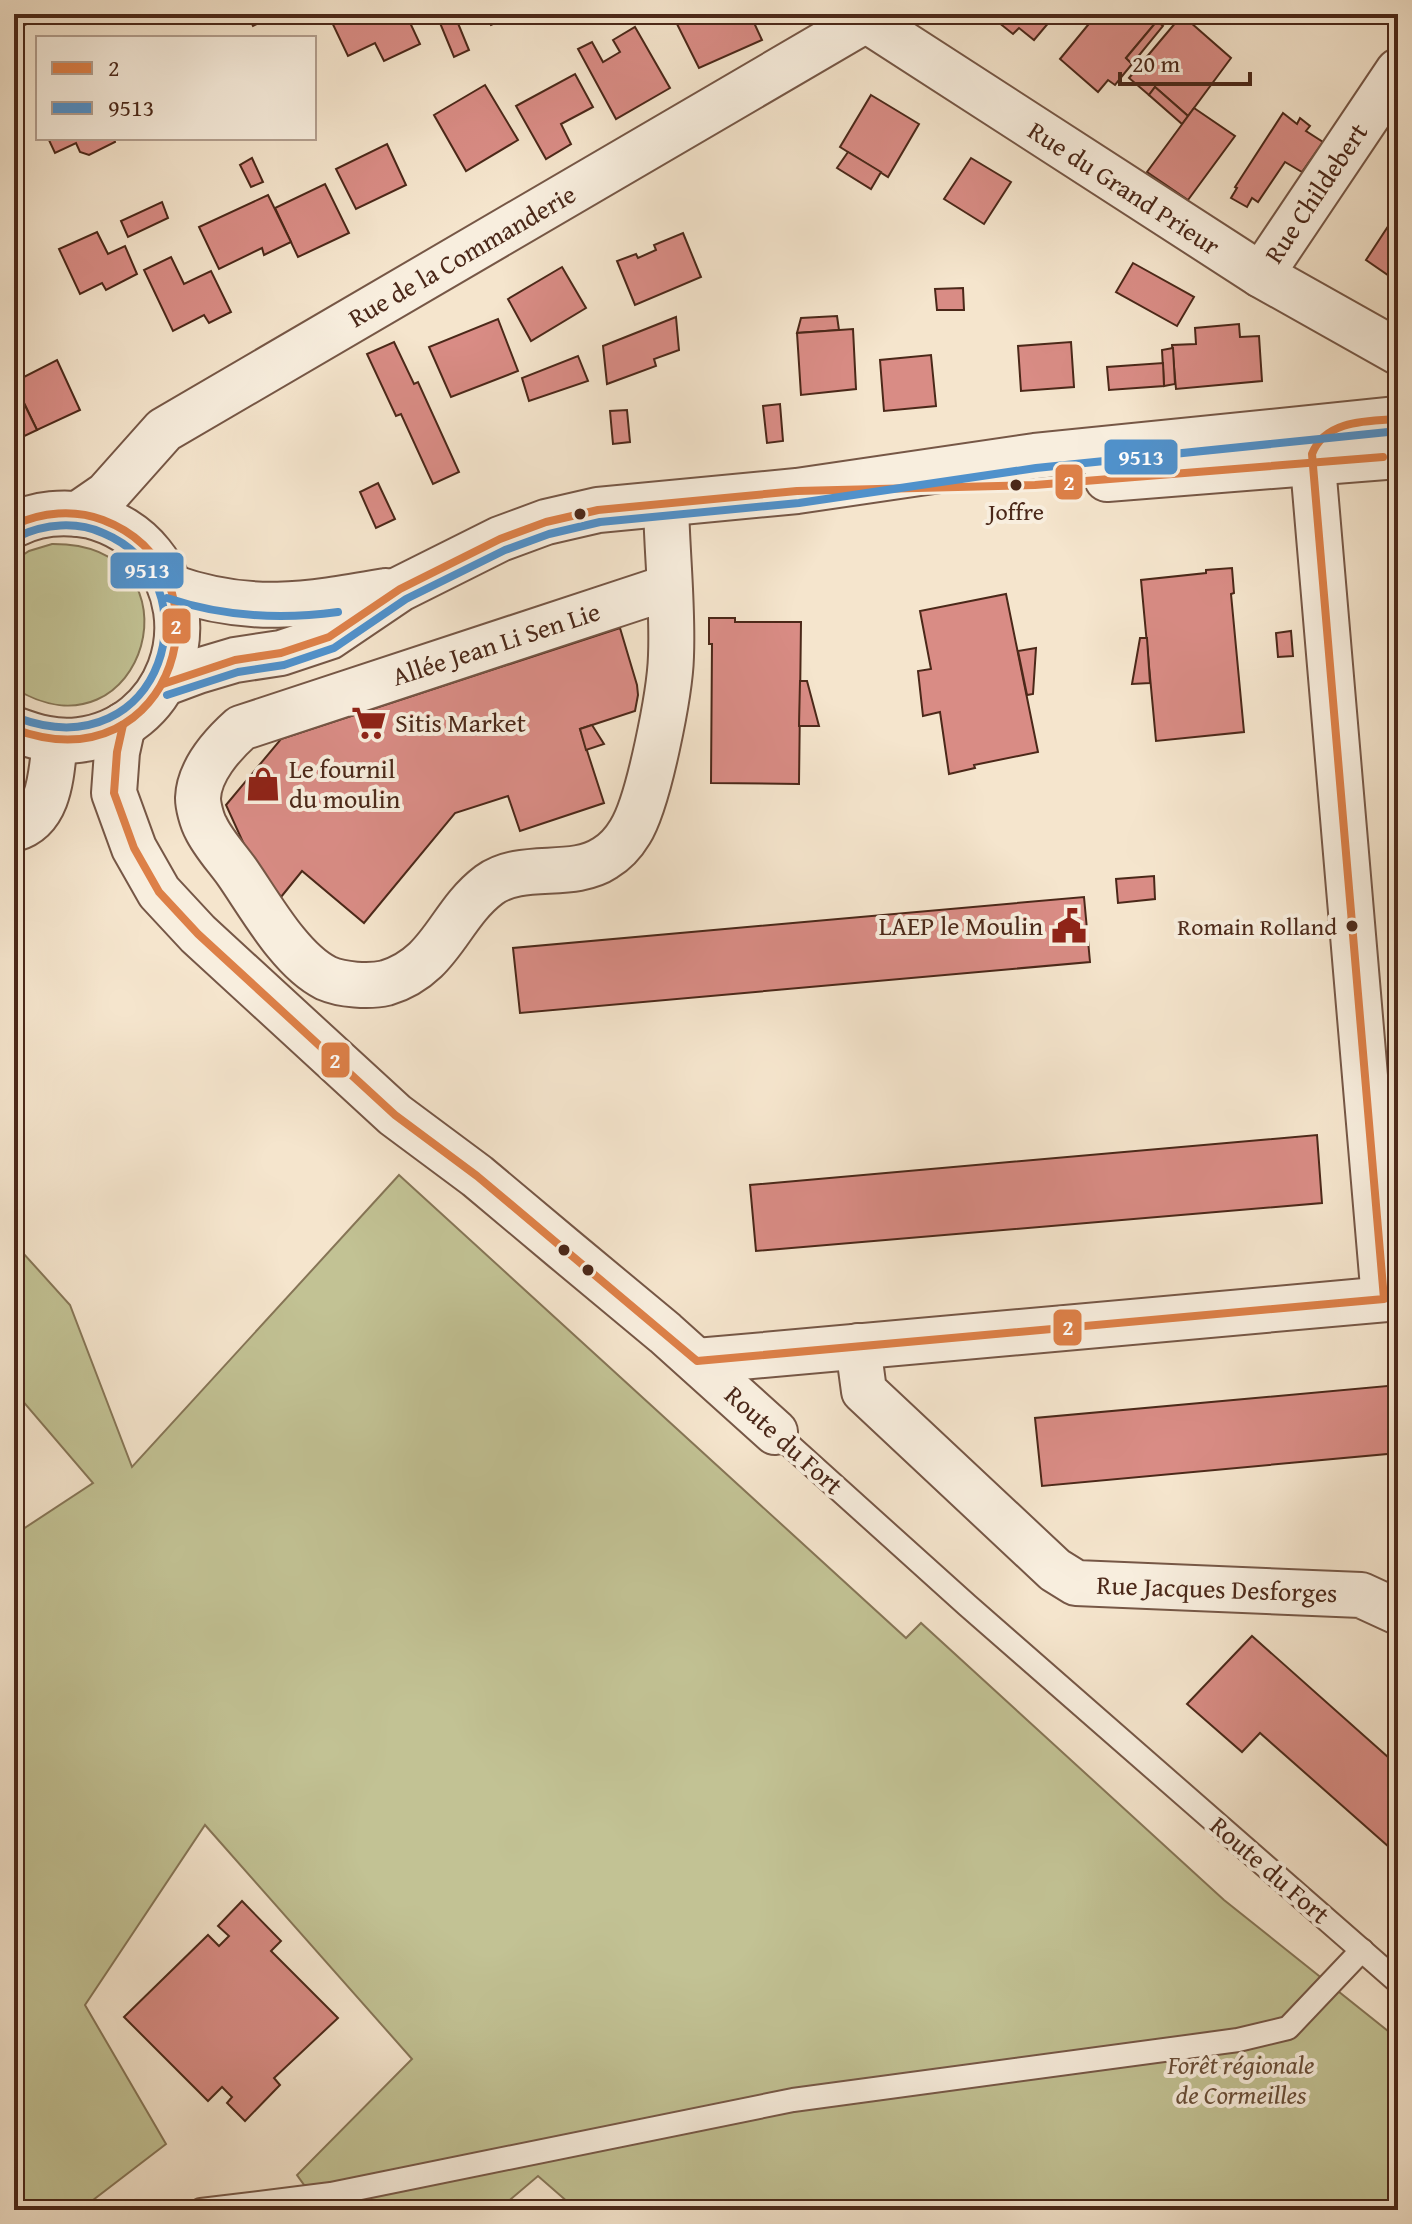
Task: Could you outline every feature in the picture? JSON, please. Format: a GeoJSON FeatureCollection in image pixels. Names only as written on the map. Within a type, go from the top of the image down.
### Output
{"type":"FeatureCollection","features":[{"type":"Feature","properties":{"kind":"street","name":"Rue du Grand Prieur"},"geometry":{"type":"LineString","coordinates":[[861,18],[1261,275],[1398,352]]}},
{"type":"Feature","properties":{"kind":"street","name":"Rue de la Commanderie"},"geometry":{"type":"LineString","coordinates":[[78,514],[107,494],[164,430],[861,18]]}},
{"type":"Feature","properties":{"kind":"street","name":"Rue Childebert"},"geometry":{"type":"LineString","coordinates":[[1261,275],[1398,71]]}},
{"type":"Feature","properties":{"kind":"street"},"geometry":{"type":"LineString","coordinates":[[163,684],[210,667],[281,653],[329,637],[400,589],[500,539],[546,522],[598,510],[797,491],[1035,456],[1398,419]]}},
{"type":"Feature","properties":{"kind":"street"},"geometry":{"type":"LineString","coordinates":[[697,1361],[1391,1299],[1313,463],[1313,447],[1317,441],[1347,424]]}},
{"type":"Feature","properties":{"kind":"street"},"geometry":{"type":"LineString","coordinates":[[797,491],[1035,485],[1398,456]]}},
{"type":"Feature","properties":{"kind":"street","name":"Allée Jean Li Sen Lie"},"geometry":{"type":"LineString","coordinates":[[666,504],[669,587],[671,658],[648,784],[632,830],[606,858],[588,867],[532,872],[505,877],[491,884],[478,895],[428,959],[411,973],[382,984],[353,984],[327,978],[306,964],[287,943],[205,827],[198,798],[209,765],[222,746],[241,728],[669,587]]}},
{"type":"Feature","properties":{"kind":"street"},"geometry":{"type":"LineString","coordinates":[[14,525],[51,514],[78,514],[102,519],[125,530],[144,545],[160,565],[177,606],[177,646],[163,684],[146,707],[123,725],[102,735],[55,741],[14,729]]}},
{"type":"Feature","properties":{"kind":"street"},"geometry":{"type":"LineString","coordinates":[[171,587],[202,598],[238,605],[283,606],[400,589]]}},
{"type":"Feature","properties":{"kind":"street","name":"Route du Fort"},"geometry":{"type":"LineString","coordinates":[[123,725],[117,752],[114,793],[134,848],[159,892],[198,934],[395,1115],[477,1176],[697,1361],[775,1432]]}},
{"type":"Feature","properties":{"kind":"street"},"geometry":{"type":"LineString","coordinates":[[14,829],[27,825],[47,799],[55,741]]}},
{"type":"Feature","properties":{"kind":"street","name":"Rue Jacques Desforges"},"geometry":{"type":"LineString","coordinates":[[858,1346],[864,1391],[1055,1570],[1076,1583],[1361,1595],[1398,1612]]}},
{"type":"Feature","properties":{"kind":"lane"},"geometry":{"type":"LineString","coordinates":[[14,17],[20,14]]}},
{"type":"Feature","properties":{"kind":"lane","name":"Route du Fort"},"geometry":{"type":"LineString","coordinates":[[775,1432],[967,1605],[1398,1982]]}},
{"type":"Feature","properties":{"kind":"lane"},"geometry":{"type":"LineString","coordinates":[[201,2210],[331,2194],[793,2100],[1238,2040],[1288,2028],[1362,1950]]}},
{"type":"Feature","properties":{"kind":"green space"},"geometry":{"type":"Polygon","coordinates":[[[52,544],[101,553],[131,577],[144,610],[141,646],[125,678],[97,700],[59,705],[14,688],[14,561],[29,551],[52,544]]]}},
{"type":"Feature","properties":{"kind":"green space","name":"Forêt régionale de Cormeilles"},"geometry":{"type":"Polygon","coordinates":[[[399,1175],[906,1638],[921,1623],[1224,1900],[1398,2039],[1398,2210],[577,2210],[538,2176],[498,2210],[322,2210],[297,2175],[412,2059],[205,1825],[85,2005],[166,2144],[80,2210],[14,2210],[14,1535],[93,1483],[14,1391],[14,1243],[70,1305],[132,1467],[399,1175]]]}},
{"type":"Feature","properties":{"kind":"building"},"geometry":{"type":"Polygon","coordinates":[[[247,14],[277,14],[253,26],[247,14]]]}},
{"type":"Feature","properties":{"kind":"building"},"geometry":{"type":"Polygon","coordinates":[[[328,14],[406,14],[420,44],[384,61],[375,43],[348,56],[328,14]]]}},
{"type":"Feature","properties":{"kind":"building"},"geometry":{"type":"Polygon","coordinates":[[[486,14],[515,14],[491,25],[486,14]]]}},
{"type":"Feature","properties":{"kind":"building"},"geometry":{"type":"Polygon","coordinates":[[[672,14],[750,14],[762,40],[699,68],[672,14]]]}},
{"type":"Feature","properties":{"kind":"building"},"geometry":{"type":"Polygon","coordinates":[[[988,14],[1056,14],[1034,40],[1019,28],[1013,34],[988,14]]]}},
{"type":"Feature","properties":{"kind":"building"},"geometry":{"type":"Polygon","coordinates":[[[1097,14],[1163,14],[1126,58],[1132,64],[1115,85],[1108,80],[1098,92],[1060,59],[1097,14]]]}},
{"type":"Feature","properties":{"kind":"building"},"geometry":{"type":"Polygon","coordinates":[[[1182,15],[1231,58],[1188,116],[1155,87],[1149,95],[1129,78],[1182,15]]]}},
{"type":"Feature","properties":{"kind":"building"},"geometry":{"type":"Polygon","coordinates":[[[455,16],[469,50],[454,57],[440,23],[455,16]]]}},
{"type":"Feature","properties":{"kind":"building"},"geometry":{"type":"Polygon","coordinates":[[[1157,21],[1163,26],[1132,64],[1126,58],[1157,21]]]}},
{"type":"Feature","properties":{"kind":"building"},"geometry":{"type":"Polygon","coordinates":[[[635,27],[670,88],[616,119],[578,49],[592,42],[603,62],[620,52],[613,40],[635,27]]]}},
{"type":"Feature","properties":{"kind":"building"},"geometry":{"type":"Polygon","coordinates":[[[575,74],[593,107],[561,124],[571,144],[546,159],[516,106],[575,74]]]}},
{"type":"Feature","properties":{"kind":"building"},"geometry":{"type":"Polygon","coordinates":[[[485,85],[518,140],[466,171],[434,115],[485,85]]]}},
{"type":"Feature","properties":{"kind":"building"},"geometry":{"type":"Polygon","coordinates":[[[1155,87],[1188,116],[1182,124],[1149,95],[1155,87]]]}},
{"type":"Feature","properties":{"kind":"building"},"geometry":{"type":"Polygon","coordinates":[[[871,95],[919,124],[888,177],[840,147],[871,95]]]}},
{"type":"Feature","properties":{"kind":"building"},"geometry":{"type":"Polygon","coordinates":[[[1194,108],[1235,136],[1188,200],[1147,172],[1194,108]]]}},
{"type":"Feature","properties":{"kind":"building"},"geometry":{"type":"Polygon","coordinates":[[[1283,113],[1297,124],[1300,118],[1310,126],[1306,131],[1323,142],[1302,172],[1285,162],[1258,202],[1252,198],[1247,207],[1231,198],[1235,187],[1283,113]]]}},
{"type":"Feature","properties":{"kind":"building"},"geometry":{"type":"Polygon","coordinates":[[[49,140],[115,142],[89,155],[80,152],[76,143],[55,153],[49,140]]]}},
{"type":"Feature","properties":{"kind":"building"},"geometry":{"type":"Polygon","coordinates":[[[387,144],[406,185],[356,209],[336,169],[387,144]]]}},
{"type":"Feature","properties":{"kind":"building"},"geometry":{"type":"Polygon","coordinates":[[[848,152],[881,172],[871,189],[837,168],[848,152]]]}},
{"type":"Feature","properties":{"kind":"building"},"geometry":{"type":"Polygon","coordinates":[[[252,158],[263,182],[251,187],[240,165],[252,158]]]}},
{"type":"Feature","properties":{"kind":"building"},"geometry":{"type":"Polygon","coordinates":[[[971,158],[1011,182],[984,224],[944,199],[971,158]]]}},
{"type":"Feature","properties":{"kind":"building"},"geometry":{"type":"Polygon","coordinates":[[[325,184],[349,233],[298,257],[275,208],[325,184]]]}},
{"type":"Feature","properties":{"kind":"building"},"geometry":{"type":"Polygon","coordinates":[[[268,195],[291,242],[264,255],[262,248],[219,269],[199,227],[268,195]]]}},
{"type":"Feature","properties":{"kind":"building"},"geometry":{"type":"Polygon","coordinates":[[[162,202],[168,218],[128,237],[121,221],[162,202]]]}},
{"type":"Feature","properties":{"kind":"building"},"geometry":{"type":"Polygon","coordinates":[[[1398,211],[1398,282],[1366,260],[1398,211]]]}},
{"type":"Feature","properties":{"kind":"building"},"geometry":{"type":"Polygon","coordinates":[[[97,232],[108,254],[125,246],[137,274],[106,290],[102,283],[80,294],[59,249],[97,232]]]}},
{"type":"Feature","properties":{"kind":"building"},"geometry":{"type":"Polygon","coordinates":[[[683,233],[701,277],[635,305],[617,261],[636,254],[638,258],[656,250],[654,245],[683,233]]]}},
{"type":"Feature","properties":{"kind":"building"},"geometry":{"type":"Polygon","coordinates":[[[171,257],[184,284],[211,271],[231,312],[209,323],[204,315],[173,331],[144,270],[171,257]]]}},
{"type":"Feature","properties":{"kind":"building"},"geometry":{"type":"Polygon","coordinates":[[[1133,263],[1194,297],[1177,326],[1116,292],[1133,263]]]}},
{"type":"Feature","properties":{"kind":"building"},"geometry":{"type":"Polygon","coordinates":[[[562,267],[586,308],[531,341],[508,299],[562,267]]]}},
{"type":"Feature","properties":{"kind":"building"},"geometry":{"type":"Polygon","coordinates":[[[963,288],[964,310],[937,310],[935,289],[963,288]]]}},
{"type":"Feature","properties":{"kind":"building"},"geometry":{"type":"Polygon","coordinates":[[[837,316],[839,330],[797,333],[801,318],[837,316]]]}},
{"type":"Feature","properties":{"kind":"building"},"geometry":{"type":"Polygon","coordinates":[[[676,317],[679,350],[654,359],[656,366],[607,384],[603,346],[676,317]]]}},
{"type":"Feature","properties":{"kind":"building"},"geometry":{"type":"Polygon","coordinates":[[[498,319],[518,371],[451,397],[429,347],[498,319]]]}},
{"type":"Feature","properties":{"kind":"building"},"geometry":{"type":"Polygon","coordinates":[[[1239,324],[1240,337],[1259,336],[1262,381],[1176,389],[1172,345],[1196,344],[1195,328],[1239,324]]]}},
{"type":"Feature","properties":{"kind":"building"},"geometry":{"type":"Polygon","coordinates":[[[853,329],[856,389],[801,395],[797,333],[853,329]]]}},
{"type":"Feature","properties":{"kind":"building"},"geometry":{"type":"Polygon","coordinates":[[[394,342],[414,384],[418,382],[459,472],[433,484],[401,414],[396,416],[367,354],[394,342]]]}},
{"type":"Feature","properties":{"kind":"building"},"geometry":{"type":"Polygon","coordinates":[[[1071,342],[1074,387],[1021,391],[1018,346],[1071,342]]]}},
{"type":"Feature","properties":{"kind":"building"},"geometry":{"type":"Polygon","coordinates":[[[1173,348],[1175,384],[1164,386],[1162,350],[1173,348]]]}},
{"type":"Feature","properties":{"kind":"building"},"geometry":{"type":"Polygon","coordinates":[[[931,355],[936,406],[884,411],[880,360],[931,355]]]}},
{"type":"Feature","properties":{"kind":"building"},"geometry":{"type":"Polygon","coordinates":[[[578,356],[588,381],[529,401],[522,378],[578,356]]]}},
{"type":"Feature","properties":{"kind":"building"},"geometry":{"type":"Polygon","coordinates":[[[57,360],[80,410],[37,430],[14,382],[57,360]]]}},
{"type":"Feature","properties":{"kind":"building"},"geometry":{"type":"Polygon","coordinates":[[[1163,363],[1164,386],[1109,390],[1107,367],[1163,363]]]}},
{"type":"Feature","properties":{"kind":"building"},"geometry":{"type":"Polygon","coordinates":[[[14,383],[37,430],[14,441],[14,383]]]}},
{"type":"Feature","properties":{"kind":"building"},"geometry":{"type":"Polygon","coordinates":[[[780,404],[783,441],[767,443],[763,406],[780,404]]]}},
{"type":"Feature","properties":{"kind":"building"},"geometry":{"type":"Polygon","coordinates":[[[627,410],[630,442],[613,444],[610,411],[627,410]]]}},
{"type":"Feature","properties":{"kind":"building"},"geometry":{"type":"Polygon","coordinates":[[[378,483],[395,519],[376,528],[360,492],[378,483]]]}},
{"type":"Feature","properties":{"kind":"building"},"geometry":{"type":"Polygon","coordinates":[[[1232,568],[1234,593],[1231,594],[1244,732],[1156,741],[1141,580],[1232,568]]]}},
{"type":"Feature","properties":{"kind":"building"},"geometry":{"type":"Polygon","coordinates":[[[1006,594],[1038,752],[974,765],[975,768],[949,774],[940,712],[923,716],[918,671],[931,669],[920,611],[1006,594]]]}},
{"type":"Feature","properties":{"kind":"building"},"geometry":{"type":"Polygon","coordinates":[[[709,618],[735,618],[735,622],[801,622],[799,784],[711,783],[712,644],[709,644],[709,618]]]}},
{"type":"Feature","properties":{"kind":"building"},"geometry":{"type":"Polygon","coordinates":[[[620,628],[637,685],[635,711],[580,729],[604,803],[520,831],[508,796],[455,813],[364,923],[302,871],[281,897],[247,851],[226,805],[281,739],[620,628]]]}},
{"type":"Feature","properties":{"kind":"building"},"geometry":{"type":"Polygon","coordinates":[[[1291,631],[1293,656],[1278,657],[1276,633],[1291,631]]]}},
{"type":"Feature","properties":{"kind":"building"},"geometry":{"type":"Polygon","coordinates":[[[1140,638],[1147,638],[1150,683],[1132,684],[1140,638]]]}},
{"type":"Feature","properties":{"kind":"building"},"geometry":{"type":"Polygon","coordinates":[[[1036,648],[1033,694],[1027,695],[1018,651],[1036,648]]]}},
{"type":"Feature","properties":{"kind":"building"},"geometry":{"type":"Polygon","coordinates":[[[800,681],[807,681],[819,726],[799,726],[800,681]]]}},
{"type":"Feature","properties":{"kind":"building"},"geometry":{"type":"Polygon","coordinates":[[[592,725],[604,744],[586,750],[580,729],[592,725]]]}},
{"type":"Feature","properties":{"kind":"building"},"geometry":{"type":"Polygon","coordinates":[[[1154,876],[1155,899],[1118,903],[1116,879],[1154,876]]]}},
{"type":"Feature","properties":{"kind":"building"},"geometry":{"type":"Polygon","coordinates":[[[1084,897],[1090,962],[520,1013],[513,948],[1084,897]]]}},
{"type":"Feature","properties":{"kind":"building"},"geometry":{"type":"Polygon","coordinates":[[[1317,1135],[1322,1203],[756,1251],[750,1185],[1317,1135]]]}},
{"type":"Feature","properties":{"kind":"building"},"geometry":{"type":"Polygon","coordinates":[[[1398,1385],[1398,1453],[1042,1486],[1035,1418],[1398,1385]]]}},
{"type":"Feature","properties":{"kind":"building"},"geometry":{"type":"Polygon","coordinates":[[[1252,1636],[1398,1766],[1398,1855],[1260,1733],[1242,1752],[1187,1704],[1252,1636]]]}},
{"type":"Feature","properties":{"kind":"building"},"geometry":{"type":"Polygon","coordinates":[[[242,1901],[281,1941],[271,1951],[338,2018],[274,2078],[280,2085],[245,2121],[227,2103],[232,2097],[222,2087],[208,2101],[124,2017],[208,1935],[219,1946],[229,1936],[218,1926],[242,1901]]]}},
{"type":"Feature","properties":{"kind":"transit line","name":"2"},"geometry":{"type":"LineString","coordinates":[[123,725],[117,752],[114,793],[134,848],[159,892],[198,934],[395,1115],[477,1176],[697,1361],[1384,1299],[1312,454],[1327,434],[1348,424],[1398,419]]}},
{"type":"Feature","properties":{"kind":"transit line","name":"9513"},"geometry":{"type":"LineString","coordinates":[[167,695],[238,672],[284,665],[334,648],[406,599],[505,550],[549,534],[600,522],[799,503],[1036,468],[1398,431]]}},
{"type":"Feature","properties":{"kind":"transit line","name":"2"},"geometry":{"type":"LineString","coordinates":[[163,684],[235,660],[281,653],[329,637],[400,589],[500,539],[546,522],[598,510],[797,491],[1035,485],[1383,457]]}},
{"type":"Feature","properties":{"kind":"transit line","name":"2"},"geometry":{"type":"LineString","coordinates":[[14,525],[36,517],[58,514],[81,514],[103,520],[144,546],[168,583],[176,624],[170,666],[149,703],[115,729],[70,739],[14,729]]}},
{"type":"Feature","properties":{"kind":"transit line","name":"9513"},"geometry":{"type":"LineString","coordinates":[[18,718],[68,727],[109,718],[139,695],[158,663],[165,627],[159,590],[138,557],[103,533],[82,527],[61,526],[19,536]]}},
{"type":"Feature","properties":{"kind":"transit line","name":"9513"},"geometry":{"type":"LineString","coordinates":[[167,598],[209,609],[252,615],[294,616],[338,612]]}},
{"type":"Feature","properties":{"kind":"place","name":"Joffre"},"geometry":{"type":"Point","coordinates":[1016,485]}},
{"type":"Feature","properties":{"kind":"place","name":"Sitis Market"},"geometry":{"type":"Point","coordinates":[369,723]}},
{"type":"Feature","properties":{"kind":"place","name":"Le fournil du moulin"},"geometry":{"type":"Point","coordinates":[263,784]}},
{"type":"Feature","properties":{"kind":"place","name":"LAEP le Moulin"},"geometry":{"type":"Point","coordinates":[1069,926]}},
{"type":"Feature","properties":{"kind":"place","name":"Romain Rolland"},"geometry":{"type":"Point","coordinates":[1352,926]}}]}
